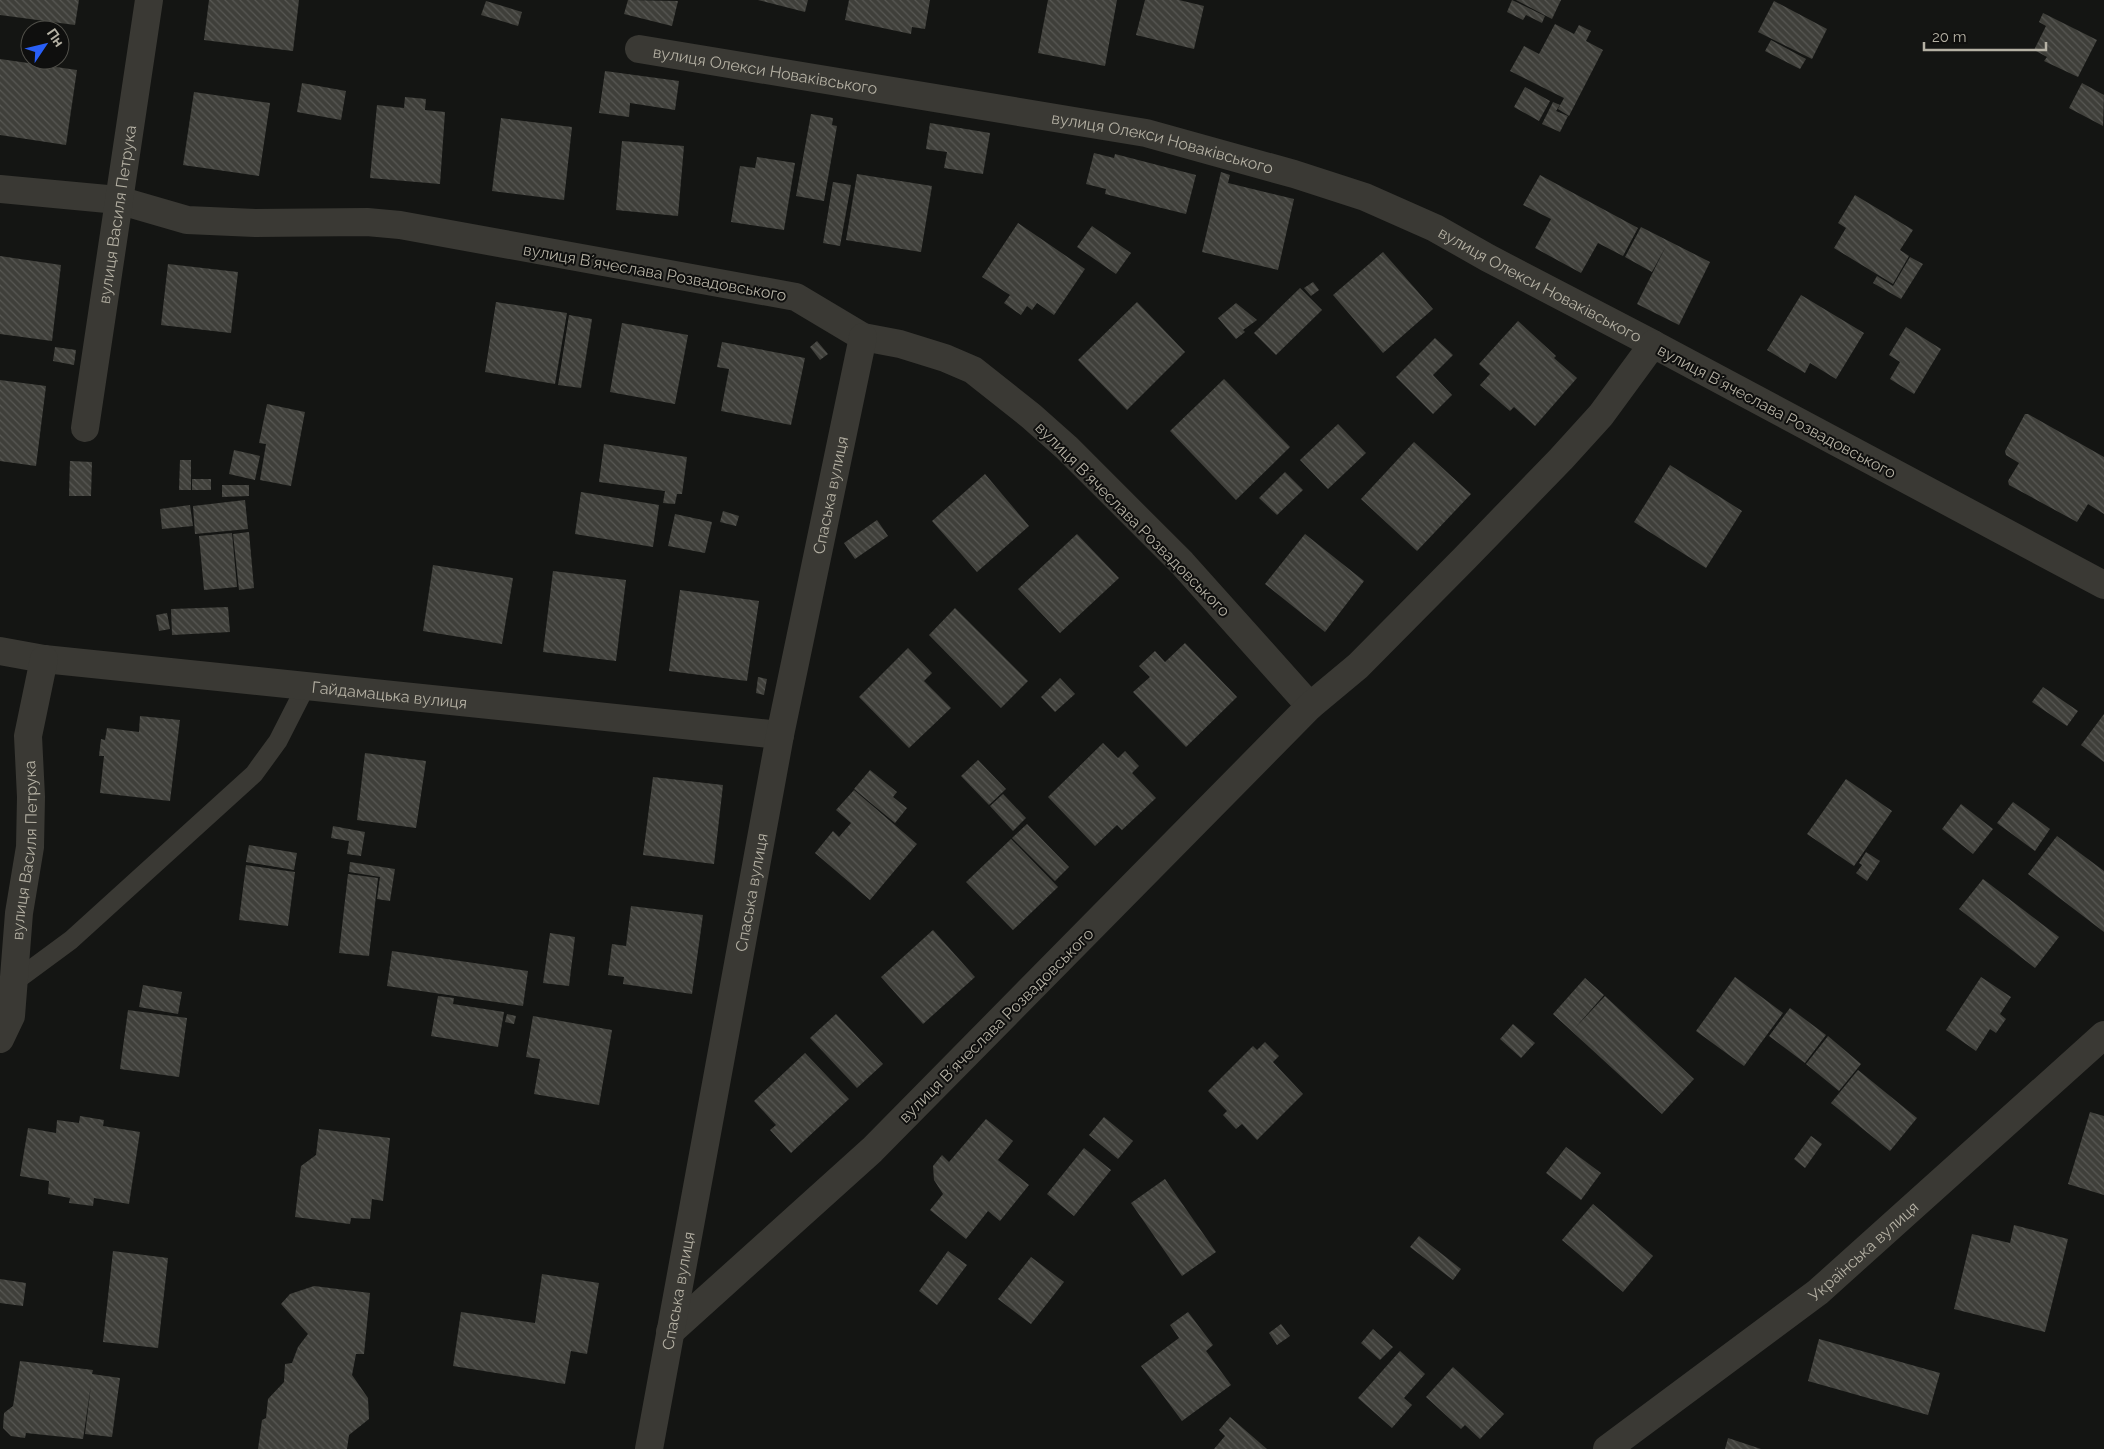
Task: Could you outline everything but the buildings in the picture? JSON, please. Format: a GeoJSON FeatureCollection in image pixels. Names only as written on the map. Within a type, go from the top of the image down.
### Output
{"type":"FeatureCollection","features":[{"type":"Feature","properties":{"kind":"street","name":"вулиця Василя Петрука"},"geometry":{"type":"LineString","coordinates":[[85,428],[149,0]]}},
{"type":"Feature","properties":{"kind":"street","name":"вулиця Олекси Новаківського"},"geometry":{"type":"LineString","coordinates":[[639,49],[1146,133],[1294,174],[1365,198],[1435,228],[1488,258],[1653,344]]}},
{"type":"Feature","properties":{"kind":"street","name":"вулиця Вʼячеслава Розвадовського"},"geometry":{"type":"LineString","coordinates":[[0,189],[118,200],[187,220],[255,223],[367,222],[400,225],[796,297],[863,337],[900,344],[945,358],[973,370],[1031,416],[1182,563],[1310,706]]}},
{"type":"Feature","properties":{"kind":"street","name":"Спаська вулиця"},"geometry":{"type":"LineString","coordinates":[[649,1449],[780,735],[863,337]]}},
{"type":"Feature","properties":{"kind":"street","name":"вулиця Вʼячеслава Розвадовського"},"geometry":{"type":"LineString","coordinates":[[670,1332],[872,1150],[1310,706],[1365,659],[1561,459],[1601,415],[1653,344],[2104,584]]}},
{"type":"Feature","properties":{"kind":"street","name":"Гайдамацька вулиця"},"geometry":{"type":"LineString","coordinates":[[0,651],[44,659],[780,735]]}},
{"type":"Feature","properties":{"kind":"street","name":"вулиця Василя Петрука"},"geometry":{"type":"LineString","coordinates":[[0,1039],[11,1016],[19,914],[30,847],[31,797],[28,736],[44,659]]}},
{"type":"Feature","properties":{"kind":"street","name":"Українська вулиця"},"geometry":{"type":"LineString","coordinates":[[1607,1449],[1818,1292],[2104,1035]]}},
{"type":"Feature","properties":{"kind":"lane"},"geometry":{"type":"LineString","coordinates":[[14,982],[78,934],[254,774],[278,742],[306,686]]}}]}
